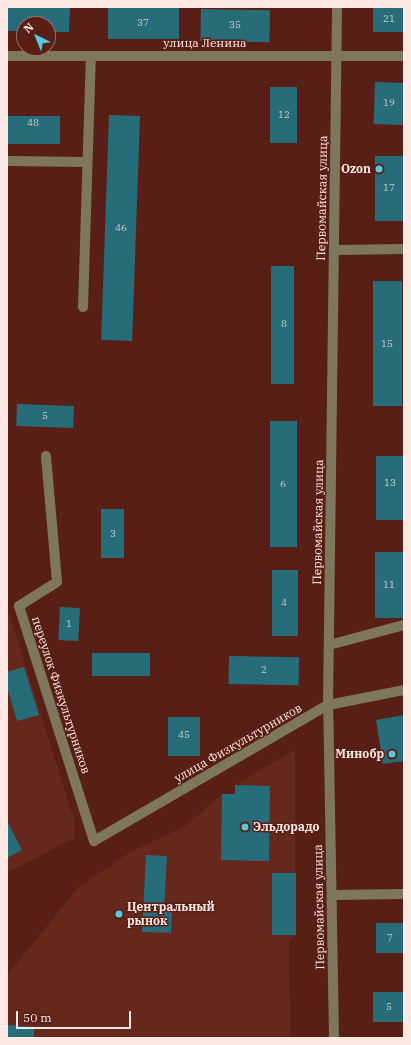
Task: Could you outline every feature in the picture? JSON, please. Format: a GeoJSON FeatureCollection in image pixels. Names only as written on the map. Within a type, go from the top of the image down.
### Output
{"type":"FeatureCollection","features":[{"type":"Feature","properties":{"kind":"street","name":"Первомайская улица"},"geometry":{"type":"LineString","coordinates":[[334,1038],[328,705],[337,7]]}},
{"type":"Feature","properties":{"kind":"street","name":"улица Ленина"},"geometry":{"type":"LineString","coordinates":[[7,56],[404,56]]}},
{"type":"Feature","properties":{"kind":"street"},"geometry":{"type":"LineString","coordinates":[[83,307],[91,56]]}},
{"type":"Feature","properties":{"kind":"street"},"geometry":{"type":"LineString","coordinates":[[7,161],[87,162]]}},
{"type":"Feature","properties":{"kind":"street"},"geometry":{"type":"LineString","coordinates":[[334,250],[404,249]]}},
{"type":"Feature","properties":{"kind":"street","name":"переулок Физкультурников"},"geometry":{"type":"LineString","coordinates":[[46,456],[57,582],[19,606],[94,841]]}},
{"type":"Feature","properties":{"kind":"street"},"geometry":{"type":"LineString","coordinates":[[329,645],[404,625]]}},
{"type":"Feature","properties":{"kind":"street","name":"улица Физкультурников"},"geometry":{"type":"LineString","coordinates":[[94,841],[328,705],[404,690]]}},
{"type":"Feature","properties":{"kind":"street"},"geometry":{"type":"LineString","coordinates":[[332,895],[404,894]]}},
{"type":"Feature","properties":{"kind":"shaded area"},"geometry":{"type":"Polygon","coordinates":[[[7,607],[75,823],[74,838],[7,873],[7,607]]]}},
{"type":"Feature","properties":{"kind":"shaded area","name":"Центральный рынок"},"geometry":{"type":"Polygon","coordinates":[[[295,750],[295,935],[289,942],[290,1038],[7,1038],[7,975],[78,888],[130,852],[186,826],[222,794],[235,794],[235,785],[295,750]]]}},
{"type":"Feature","properties":{"kind":"building"},"geometry":{"type":"Polygon","coordinates":[[[7,7],[70,7],[69,32],[56,32],[56,16],[16,16],[16,31],[7,31],[7,7]]]}},
{"type":"Feature","properties":{"kind":"building"},"geometry":{"type":"Polygon","coordinates":[[[108,7],[179,7],[179,39],[108,39],[108,7]]]}},
{"type":"Feature","properties":{"kind":"building"},"geometry":{"type":"Polygon","coordinates":[[[373,7],[404,7],[404,32],[373,32],[373,7]]]}},
{"type":"Feature","properties":{"kind":"building"},"geometry":{"type":"Polygon","coordinates":[[[201,9],[270,10],[269,42],[200,41],[201,9]]]}},
{"type":"Feature","properties":{"kind":"building"},"geometry":{"type":"Polygon","coordinates":[[[375,82],[404,83],[403,125],[374,124],[375,82]]]}},
{"type":"Feature","properties":{"kind":"building"},"geometry":{"type":"Polygon","coordinates":[[[270,87],[297,87],[297,143],[270,143],[270,87]]]}},
{"type":"Feature","properties":{"kind":"building"},"geometry":{"type":"Polygon","coordinates":[[[109,115],[140,116],[132,341],[101,340],[109,115]]]}},
{"type":"Feature","properties":{"kind":"building"},"geometry":{"type":"Polygon","coordinates":[[[7,116],[60,116],[60,144],[7,144],[7,116]]]}},
{"type":"Feature","properties":{"kind":"building"},"geometry":{"type":"Polygon","coordinates":[[[375,156],[403,156],[403,221],[375,221],[375,156]]]}},
{"type":"Feature","properties":{"kind":"building"},"geometry":{"type":"Polygon","coordinates":[[[271,266],[294,266],[294,384],[271,384],[271,266]]]}},
{"type":"Feature","properties":{"kind":"building"},"geometry":{"type":"Polygon","coordinates":[[[373,281],[402,281],[402,406],[373,406],[373,281]]]}},
{"type":"Feature","properties":{"kind":"building"},"geometry":{"type":"Polygon","coordinates":[[[17,404],[74,406],[73,428],[16,426],[17,404]]]}},
{"type":"Feature","properties":{"kind":"building"},"geometry":{"type":"Polygon","coordinates":[[[270,421],[297,421],[297,547],[270,547],[270,421]]]}},
{"type":"Feature","properties":{"kind":"building"},"geometry":{"type":"Polygon","coordinates":[[[376,456],[404,456],[404,520],[376,520],[376,456]]]}},
{"type":"Feature","properties":{"kind":"building"},"geometry":{"type":"Polygon","coordinates":[[[101,509],[124,509],[124,558],[101,558],[101,509]]]}},
{"type":"Feature","properties":{"kind":"building"},"geometry":{"type":"Polygon","coordinates":[[[375,552],[403,552],[403,618],[375,618],[375,552]]]}},
{"type":"Feature","properties":{"kind":"building"},"geometry":{"type":"Polygon","coordinates":[[[272,570],[298,570],[298,636],[272,636],[272,570]]]}},
{"type":"Feature","properties":{"kind":"building"},"geometry":{"type":"Polygon","coordinates":[[[60,607],[80,608],[78,641],[58,640],[60,607]]]}},
{"type":"Feature","properties":{"kind":"building"},"geometry":{"type":"Polygon","coordinates":[[[92,653],[150,653],[150,676],[92,676],[92,653]]]}},
{"type":"Feature","properties":{"kind":"building"},"geometry":{"type":"Polygon","coordinates":[[[229,656],[299,657],[299,685],[229,684],[229,656]]]}},
{"type":"Feature","properties":{"kind":"building"},"geometry":{"type":"Polygon","coordinates":[[[24,667],[39,715],[17,721],[7,687],[7,672],[24,667]]]}},
{"type":"Feature","properties":{"kind":"building"},"geometry":{"type":"Polygon","coordinates":[[[404,715],[404,761],[383,764],[376,720],[404,715]]]}},
{"type":"Feature","properties":{"kind":"building"},"geometry":{"type":"Polygon","coordinates":[[[168,717],[200,717],[200,756],[168,756],[168,717]]]}},
{"type":"Feature","properties":{"kind":"building","name":"Эльдорадо"},"geometry":{"type":"Polygon","coordinates":[[[235,785],[270,786],[269,861],[221,860],[222,794],[235,794],[235,785]]]}},
{"type":"Feature","properties":{"kind":"building"},"geometry":{"type":"Polygon","coordinates":[[[7,821],[22,850],[7,858],[7,821]]]}},
{"type":"Feature","properties":{"kind":"building"},"geometry":{"type":"Polygon","coordinates":[[[146,855],[167,856],[164,910],[172,910],[171,933],[142,932],[146,855]]]}},
{"type":"Feature","properties":{"kind":"building"},"geometry":{"type":"Polygon","coordinates":[[[272,873],[296,873],[296,935],[272,935],[272,873]]]}},
{"type":"Feature","properties":{"kind":"building"},"geometry":{"type":"Polygon","coordinates":[[[376,923],[404,923],[404,953],[376,953],[376,923]]]}},
{"type":"Feature","properties":{"kind":"building"},"geometry":{"type":"Polygon","coordinates":[[[373,992],[404,992],[404,1022],[373,1022],[373,992]]]}},
{"type":"Feature","properties":{"kind":"building"},"geometry":{"type":"Polygon","coordinates":[[[8,1025],[34,1027],[34,1038],[7,1038],[8,1025]]]}},
{"type":"Feature","properties":{"kind":"place","name":"Ozon"},"geometry":{"type":"Point","coordinates":[379,169]}},
{"type":"Feature","properties":{"kind":"place","name":"Минобр"},"geometry":{"type":"Point","coordinates":[392,754]}},
{"type":"Feature","properties":{"kind":"place","name":"Эльдорадо"},"geometry":{"type":"Point","coordinates":[245,827]}},
{"type":"Feature","properties":{"kind":"place","name":"Центральный рынок"},"geometry":{"type":"Point","coordinates":[119,914]}}]}
